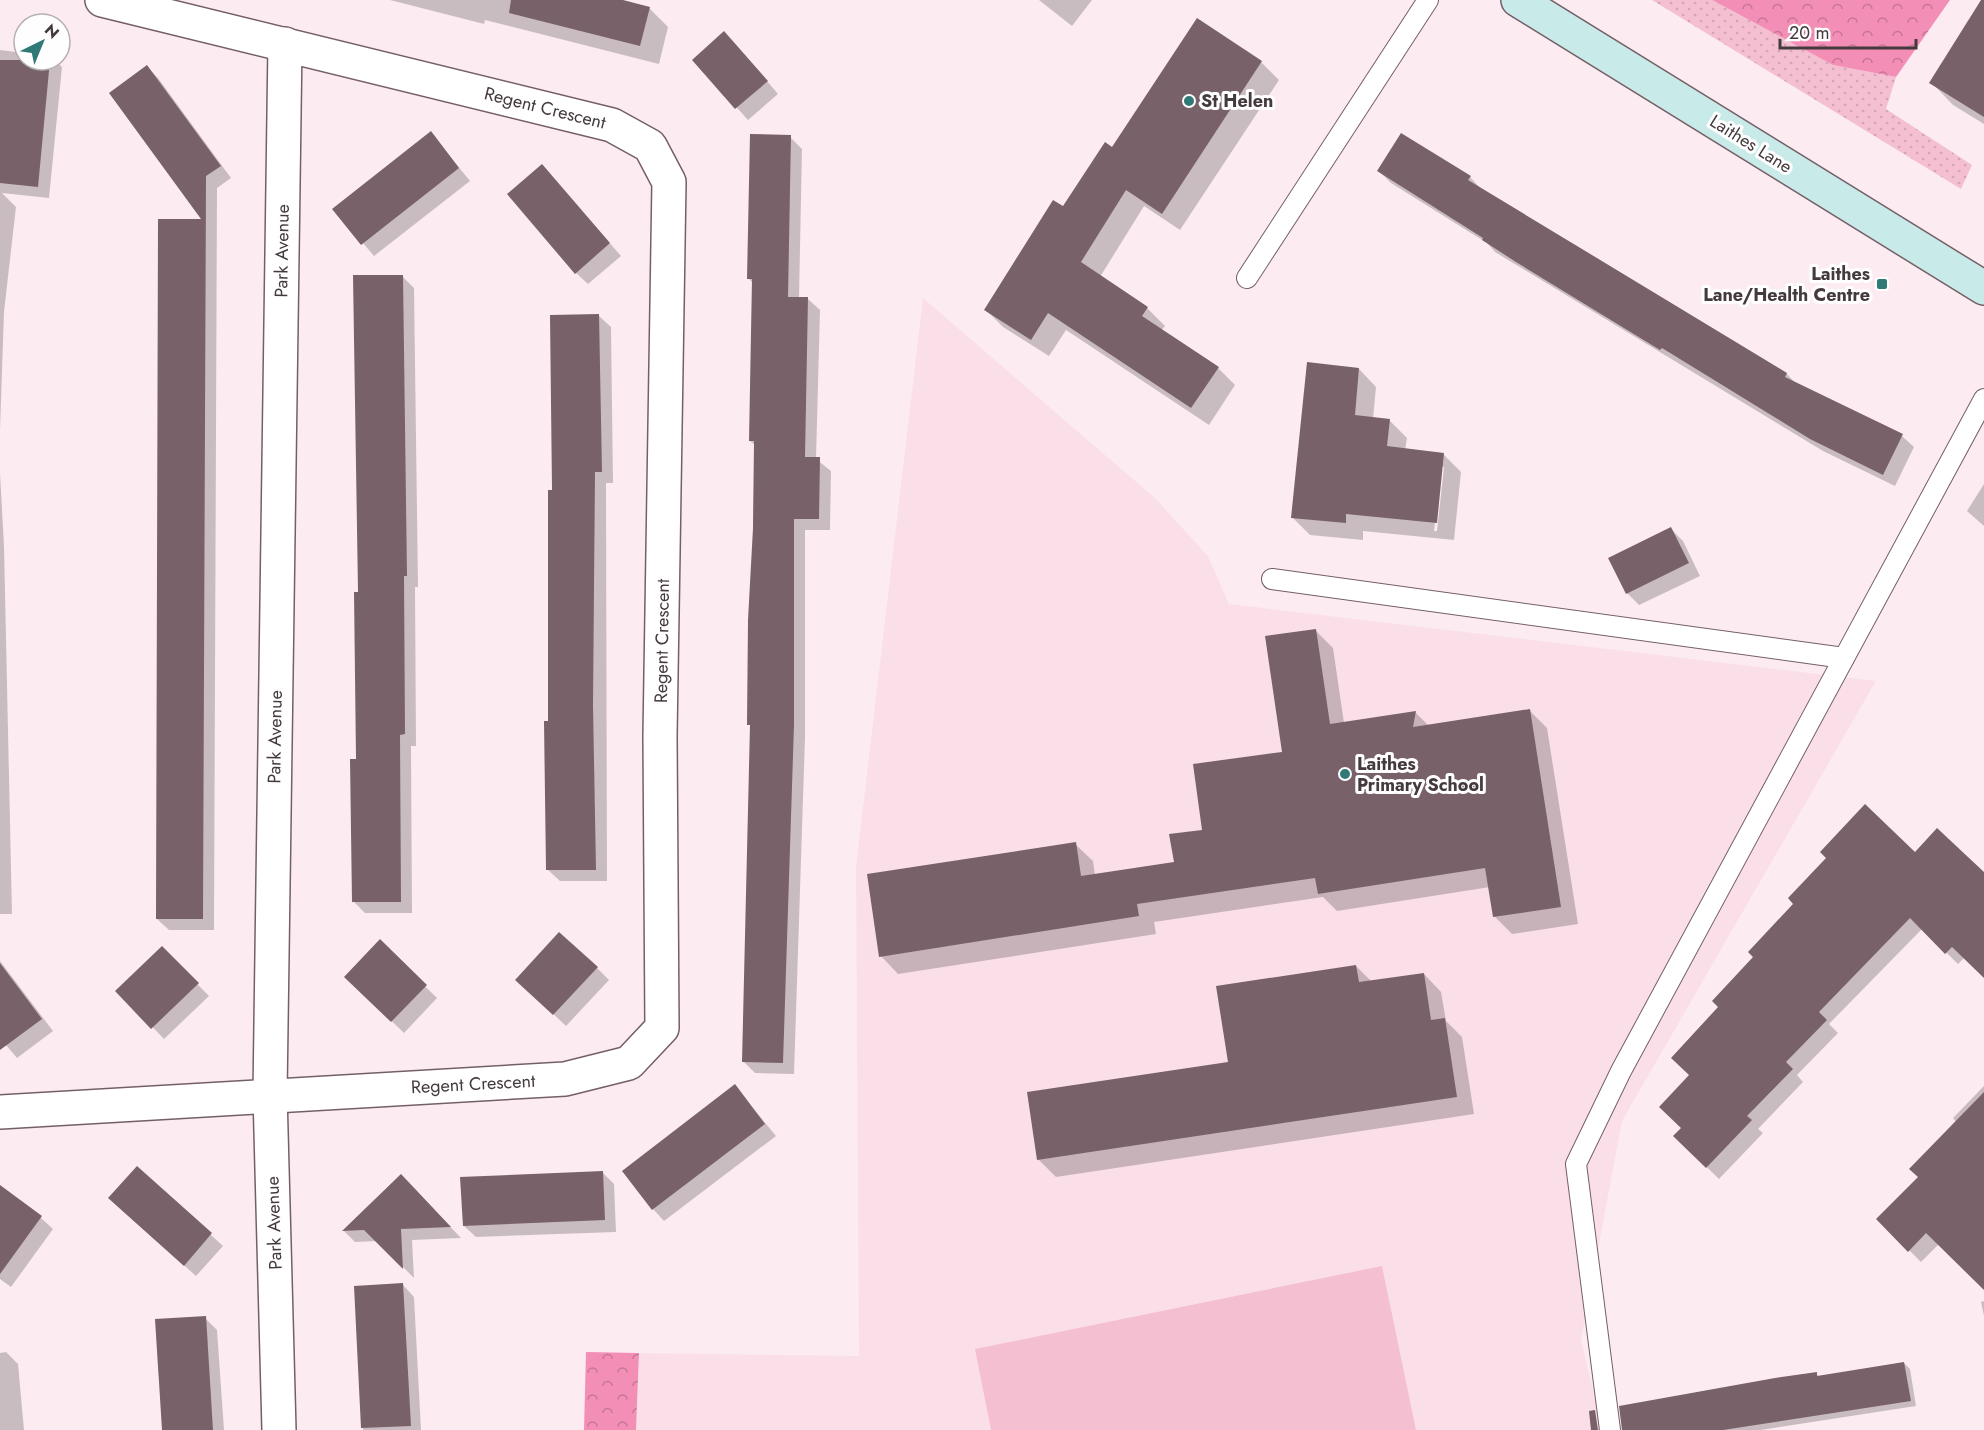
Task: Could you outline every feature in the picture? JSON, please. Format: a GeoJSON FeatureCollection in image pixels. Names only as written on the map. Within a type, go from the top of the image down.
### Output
{"type":"FeatureCollection","features":[{"type":"Feature","properties":{"kind":"main road","name":"Laithes Lane"},"geometry":{"type":"LineString","coordinates":[[1518,0],[1984,288]]}},
{"type":"Feature","properties":{"kind":"street","name":"Regent Crescent"},"geometry":{"type":"LineString","coordinates":[[0,1112],[270,1094],[564,1079],[629,1063],[662,1029],[660,736],[669,182],[650,146],[612,125],[102,0]]}},
{"type":"Feature","properties":{"kind":"street","name":"Park Avenue"},"geometry":{"type":"LineString","coordinates":[[279,1430],[270,1094],[285,44]]}},
{"type":"Feature","properties":{"kind":"lane"},"geometry":{"type":"LineString","coordinates":[[1246,278],[1428,0]]}},
{"type":"Feature","properties":{"kind":"lane"},"geometry":{"type":"LineString","coordinates":[[1610,1430],[1576,1164],[1621,1071],[1984,399]]}},
{"type":"Feature","properties":{"kind":"lane"},"geometry":{"type":"LineString","coordinates":[[1272,579],[1844,658]]}},
{"type":"Feature","properties":{"kind":"shaded area"},"geometry":{"type":"Polygon","coordinates":[[[1652,0],[1712,0],[1833,65],[1896,77],[1886,109],[1972,165],[1961,189],[1652,0]]]}},
{"type":"Feature","properties":{"kind":"shaded area","name":"Laithes Primary School"},"geometry":{"type":"Polygon","coordinates":[[[923,298],[1155,498],[1208,556],[1229,604],[1876,681],[1622,1121],[1581,1340],[1603,1430],[636,1430],[639,1353],[859,1356],[856,867],[923,298]]]}},
{"type":"Feature","properties":{"kind":"shaded area"},"geometry":{"type":"Polygon","coordinates":[[[1382,1266],[1416,1430],[991,1430],[975,1349],[1382,1266]]]}},
{"type":"Feature","properties":{"kind":"green space"},"geometry":{"type":"Polygon","coordinates":[[[1712,0],[1950,0],[1896,77],[1833,65],[1712,0]]]}},
{"type":"Feature","properties":{"kind":"green space"},"geometry":{"type":"Polygon","coordinates":[[[586,1352],[639,1353],[636,1430],[584,1430],[586,1352]]]}},
{"type":"Feature","properties":{"kind":"building"},"geometry":{"type":"Polygon","coordinates":[[[511,0],[623,0],[650,7],[640,46],[509,13],[511,0]]]}},
{"type":"Feature","properties":{"kind":"building"},"geometry":{"type":"Polygon","coordinates":[[[1981,0],[1984,0],[1984,117],[1929,83],[1981,0]]]}},
{"type":"Feature","properties":{"kind":"building"},"geometry":{"type":"Polygon","coordinates":[[[1197,18],[1262,61],[1162,214],[1126,190],[1081,262],[1148,307],[1142,316],[1219,367],[1191,408],[1048,313],[1031,340],[984,310],[1053,200],[1063,206],[1105,142],[1112,147],[1197,18]]]}},
{"type":"Feature","properties":{"kind":"building"},"geometry":{"type":"Polygon","coordinates":[[[724,31],[768,81],[735,109],[692,60],[724,31]]]}},
{"type":"Feature","properties":{"kind":"building"},"geometry":{"type":"Polygon","coordinates":[[[0,60],[12,60],[12,72],[49,72],[38,187],[0,183],[0,60]]]}},
{"type":"Feature","properties":{"kind":"building"},"geometry":{"type":"Polygon","coordinates":[[[147,65],[221,166],[206,176],[203,919],[156,919],[158,219],[201,219],[109,93],[147,65]]]}},
{"type":"Feature","properties":{"kind":"building"},"geometry":{"type":"Polygon","coordinates":[[[431,131],[459,168],[361,245],[332,209],[431,131]]]}},
{"type":"Feature","properties":{"kind":"building"},"geometry":{"type":"Polygon","coordinates":[[[1401,133],[1471,176],[1468,180],[1787,373],[1785,377],[1903,434],[1883,475],[1810,439],[1662,348],[1660,350],[1516,262],[1482,240],[1483,238],[1377,171],[1401,133]]]}},
{"type":"Feature","properties":{"kind":"building"},"geometry":{"type":"Polygon","coordinates":[[[750,134],[791,135],[788,297],[808,297],[805,457],[820,457],[819,519],[794,519],[794,725],[783,1063],[742,1062],[750,725],[747,725],[748,620],[753,528],[754,441],[749,441],[752,279],[747,279],[750,134]]]}},
{"type":"Feature","properties":{"kind":"building"},"geometry":{"type":"Polygon","coordinates":[[[542,164],[610,243],[575,274],[507,194],[542,164]]]}},
{"type":"Feature","properties":{"kind":"building"},"geometry":{"type":"Polygon","coordinates":[[[353,275],[403,275],[407,576],[404,576],[405,734],[400,735],[401,902],[352,902],[350,759],[356,759],[354,592],[358,592],[353,275]]]}},
{"type":"Feature","properties":{"kind":"building"},"geometry":{"type":"Polygon","coordinates":[[[599,314],[602,472],[595,472],[593,705],[596,870],[546,870],[544,721],[548,721],[548,490],[552,490],[550,315],[599,314]]]}},
{"type":"Feature","properties":{"kind":"building"},"geometry":{"type":"Polygon","coordinates":[[[1307,362],[1359,368],[1355,415],[1390,419],[1387,446],[1444,453],[1437,523],[1346,514],[1346,523],[1291,518],[1307,362]]]}},
{"type":"Feature","properties":{"kind":"building"},"geometry":{"type":"Polygon","coordinates":[[[1671,527],[1689,563],[1626,594],[1608,558],[1671,527]]]}},
{"type":"Feature","properties":{"kind":"building"},"geometry":{"type":"Polygon","coordinates":[[[1316,629],[1330,724],[1416,711],[1413,727],[1530,709],[1561,907],[1493,917],[1485,868],[1318,894],[1315,878],[1137,904],[1139,916],[879,957],[867,874],[1076,842],[1081,876],[1174,862],[1169,834],[1202,830],[1193,764],[1282,752],[1265,636],[1316,629]]]}},
{"type":"Feature","properties":{"kind":"building"},"geometry":{"type":"Polygon","coordinates":[[[1865,804],[1915,852],[1937,828],[1984,872],[1984,978],[1952,947],[1945,954],[1910,918],[1819,1012],[1827,1020],[1786,1062],[1793,1069],[1747,1116],[1752,1120],[1706,1168],[1673,1136],[1681,1128],[1659,1107],[1689,1075],[1671,1058],[1718,1007],[1712,1001],[1753,957],[1748,952],[1793,904],[1788,898],[1826,858],[1820,852],[1865,804]]]}},
{"type":"Feature","properties":{"kind":"building"},"geometry":{"type":"Polygon","coordinates":[[[559,932],[598,967],[553,1015],[515,980],[559,932]]]}},
{"type":"Feature","properties":{"kind":"building"},"geometry":{"type":"Polygon","coordinates":[[[380,939],[427,985],[391,1022],[344,977],[380,939]]]}},
{"type":"Feature","properties":{"kind":"building"},"geometry":{"type":"Polygon","coordinates":[[[162,946],[199,983],[151,1029],[115,991],[162,946]]]}},
{"type":"Feature","properties":{"kind":"building"},"geometry":{"type":"Polygon","coordinates":[[[0,963],[42,1019],[0,1050],[0,963]]]}},
{"type":"Feature","properties":{"kind":"building"},"geometry":{"type":"Polygon","coordinates":[[[1356,965],[1359,982],[1424,973],[1431,1020],[1445,1018],[1457,1097],[1037,1160],[1027,1092],[1228,1062],[1216,986],[1356,965]]]}},
{"type":"Feature","properties":{"kind":"building"},"geometry":{"type":"Polygon","coordinates":[[[735,1084],[765,1124],[652,1210],[622,1171],[735,1084]]]}},
{"type":"Feature","properties":{"kind":"building"},"geometry":{"type":"Polygon","coordinates":[[[1984,1092],[1984,1290],[1926,1233],[1908,1252],[1876,1219],[1918,1177],[1909,1169],[1984,1092]]]}},
{"type":"Feature","properties":{"kind":"building"},"geometry":{"type":"Polygon","coordinates":[[[137,1166],[212,1233],[184,1266],[108,1198],[137,1166]]]}},
{"type":"Feature","properties":{"kind":"building"},"geometry":{"type":"Polygon","coordinates":[[[603,1171],[605,1220],[463,1226],[460,1177],[603,1171]]]}},
{"type":"Feature","properties":{"kind":"building"},"geometry":{"type":"Polygon","coordinates":[[[401,1174],[451,1227],[401,1229],[403,1269],[364,1230],[342,1231],[401,1174]]]}},
{"type":"Feature","properties":{"kind":"building"},"geometry":{"type":"Polygon","coordinates":[[[0,1185],[42,1216],[0,1274],[0,1185]]]}},
{"type":"Feature","properties":{"kind":"building"},"geometry":{"type":"Polygon","coordinates":[[[403,1283],[411,1426],[361,1428],[354,1286],[403,1283]]]}},
{"type":"Feature","properties":{"kind":"building"},"geometry":{"type":"Polygon","coordinates":[[[206,1316],[213,1430],[162,1430],[155,1319],[206,1316]]]}},
{"type":"Feature","properties":{"kind":"building"},"geometry":{"type":"Polygon","coordinates":[[[1904,1362],[1911,1401],[1723,1430],[1622,1430],[1619,1406],[1775,1378],[1817,1372],[1817,1376],[1904,1362]]]}},
{"type":"Feature","properties":{"kind":"building"},"geometry":{"type":"Polygon","coordinates":[[[1595,1410],[1598,1430],[1591,1430],[1589,1411],[1595,1410]]]}},
{"type":"Feature","properties":{"kind":"place","name":"St Helen"},"geometry":{"type":"Point","coordinates":[1189,101]}},
{"type":"Feature","properties":{"kind":"place","name":"Laithes Lane/Health Centre"},"geometry":{"type":"Point","coordinates":[1882,284]}},
{"type":"Feature","properties":{"kind":"place","name":"Laithes Primary School"},"geometry":{"type":"Point","coordinates":[1345,774]}}]}
